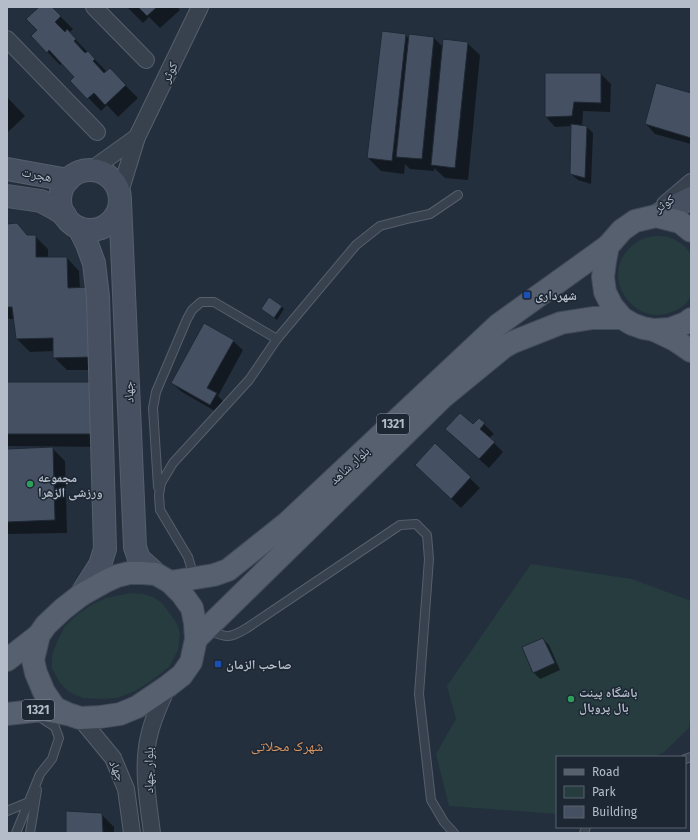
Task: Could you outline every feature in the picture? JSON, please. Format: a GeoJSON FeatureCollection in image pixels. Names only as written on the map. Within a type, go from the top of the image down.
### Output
{"type":"FeatureCollection","features":[{"type":"Feature","properties":{"kind":"main road","name":"هجرت"},"geometry":{"type":"LineString","coordinates":[[7,168],[68,180]]}},
{"type":"Feature","properties":{"kind":"main road"},"geometry":{"type":"LineString","coordinates":[[82,170],[91,170],[101,171],[109,176],[116,183],[120,196],[119,210],[114,219],[98,229],[88,230],[72,222],[61,207],[61,197],[63,188],[74,174],[82,170]]}},
{"type":"Feature","properties":{"kind":"main road","name":"هجرت"},"geometry":{"type":"LineString","coordinates":[[7,196],[41,201],[54,208],[72,222]]}},
{"type":"Feature","properties":{"kind":"main road","name":"جهاد"},"geometry":{"type":"LineString","coordinates":[[120,196],[135,547],[139,558],[163,578]]}},
{"type":"Feature","properties":{"kind":"main road"},"geometry":{"type":"LineString","coordinates":[[635,221],[656,216],[691,198]]}},
{"type":"Feature","properties":{"kind":"main road"},"geometry":{"type":"LineString","coordinates":[[656,216],[680,222],[691,232]]}},
{"type":"Feature","properties":{"kind":"main road","name":"بلوار شاهد"},"geometry":{"type":"LineString","coordinates":[[38,636],[46,625],[81,595],[117,576],[142,572],[163,578],[192,579],[214,575],[234,566],[287,523],[498,325],[608,246],[622,230],[635,221]]}},
{"type":"Feature","properties":{"kind":"main road","name":"جهاد"},"geometry":{"type":"LineString","coordinates":[[72,222],[87,244],[94,263],[98,297],[105,549],[100,566],[81,595]]}},
{"type":"Feature","properties":{"kind":"main road"},"geometry":{"type":"LineString","coordinates":[[608,246],[603,277],[605,292],[612,306],[622,318],[637,326],[654,330],[670,329],[686,323],[691,319]]}},
{"type":"Feature","properties":{"kind":"main road","name":"بلوار شاهد"},"geometry":{"type":"LineString","coordinates":[[201,634],[443,397],[504,346],[562,323],[593,318],[622,318]]}},
{"type":"Feature","properties":{"kind":"main road"},"geometry":{"type":"LineString","coordinates":[[654,330],[675,340],[691,351]]}},
{"type":"Feature","properties":{"kind":"main road"},"geometry":{"type":"LineString","coordinates":[[38,636],[33,660],[36,673],[44,692],[55,708],[74,716],[100,717],[120,714],[137,707],[182,675],[191,662],[201,634],[195,623],[192,608],[182,594],[163,578]]}},
{"type":"Feature","properties":{"kind":"main road"},"geometry":{"type":"LineString","coordinates":[[7,660],[38,636]]}},
{"type":"Feature","properties":{"kind":"main road","name":"1321"},"geometry":{"type":"LineString","coordinates":[[7,714],[43,710],[74,716]]}},
{"type":"Feature","properties":{"kind":"street"},"geometry":{"type":"LineString","coordinates":[[94,7],[146,60]]}},
{"type":"Feature","properties":{"kind":"street","name":"کوثر"},"geometry":{"type":"LineString","coordinates":[[120,196],[137,137],[200,7]]}},
{"type":"Feature","properties":{"kind":"street"},"geometry":{"type":"LineString","coordinates":[[7,39],[96,132]]}},
{"type":"Feature","properties":{"kind":"street","name":"کوثر"},"geometry":{"type":"LineString","coordinates":[[91,170],[137,137]]}},
{"type":"Feature","properties":{"kind":"street","name":"کوثر"},"geometry":{"type":"LineString","coordinates":[[635,221],[668,202],[691,182]]}},
{"type":"Feature","properties":{"kind":"street","name":"بلوار جهاد"},"geometry":{"type":"LineString","coordinates":[[152,833],[146,780],[145,755],[155,715],[168,686]]}},
{"type":"Feature","properties":{"kind":"street","name":"جهاد"},"geometry":{"type":"LineString","coordinates":[[74,716],[113,758],[126,789],[132,833]]}},
{"type":"Feature","properties":{"kind":"lane"},"geometry":{"type":"LineString","coordinates":[[159,495],[161,483],[172,463],[249,380],[277,339],[356,245],[380,226],[430,214],[458,195]]}},
{"type":"Feature","properties":{"kind":"lane"},"geometry":{"type":"LineString","coordinates":[[192,579],[188,557],[160,510],[154,408],[156,392],[187,319],[192,310],[201,302],[214,302],[277,339]]}},
{"type":"Feature","properties":{"kind":"lane"},"geometry":{"type":"LineString","coordinates":[[201,634],[223,636],[235,635],[400,525],[416,524],[427,535],[429,559],[419,694],[431,800],[444,822],[454,833]]}},
{"type":"Feature","properties":{"kind":"lane"},"geometry":{"type":"LineString","coordinates":[[16,833],[40,774],[52,759],[59,738],[54,727],[30,711]]}},
{"type":"Feature","properties":{"kind":"lane"},"geometry":{"type":"LineString","coordinates":[[30,833],[40,774]]}},
{"type":"Feature","properties":{"kind":"lane"},"geometry":{"type":"LineString","coordinates":[[7,811],[29,802]]}},
{"type":"Feature","properties":{"kind":"lane"},"geometry":{"type":"LineString","coordinates":[[444,822],[445,833]]}},
{"type":"Feature","properties":{"kind":"green space"},"geometry":{"type":"Polygon","coordinates":[[[655,236],[675,240],[684,246],[691,255],[691,296],[685,304],[678,309],[659,315],[647,313],[636,308],[627,299],[621,289],[618,277],[620,264],[626,252],[638,241],[655,236]]]}},
{"type":"Feature","properties":{"kind":"green space","name":"باشگاه پینت بال پروبال"},"geometry":{"type":"Polygon","coordinates":[[[531,564],[632,579],[691,601],[691,712],[689,728],[663,753],[655,756],[556,756],[556,814],[449,806],[436,754],[456,719],[447,686],[531,564]]]}},
{"type":"Feature","properties":{"kind":"green space"},"geometry":{"type":"Polygon","coordinates":[[[131,593],[153,597],[162,603],[176,622],[180,633],[178,650],[169,667],[135,691],[117,698],[83,698],[69,692],[60,683],[52,668],[52,655],[65,626],[79,613],[93,604],[106,598],[131,593]]]}},
{"type":"Feature","properties":{"kind":"building"},"geometry":{"type":"Polygon","coordinates":[[[39,7],[52,7],[61,16],[55,22],[65,32],[67,29],[76,39],[74,41],[85,53],[88,51],[95,59],[93,61],[104,73],[110,68],[126,85],[105,105],[94,93],[87,99],[70,81],[74,77],[49,50],[47,53],[31,36],[37,30],[26,19],[39,7]]]}},
{"type":"Feature","properties":{"kind":"building"},"geometry":{"type":"Polygon","coordinates":[[[138,7],[157,7],[147,16],[138,7]]]}},
{"type":"Feature","properties":{"kind":"building"},"geometry":{"type":"Polygon","coordinates":[[[382,31],[406,34],[392,161],[367,158],[382,31]]]}},
{"type":"Feature","properties":{"kind":"building"},"geometry":{"type":"Polygon","coordinates":[[[409,34],[434,37],[422,159],[396,157],[409,34]]]}},
{"type":"Feature","properties":{"kind":"building"},"geometry":{"type":"Polygon","coordinates":[[[443,39],[468,42],[455,168],[431,165],[443,39]]]}},
{"type":"Feature","properties":{"kind":"building"},"geometry":{"type":"Polygon","coordinates":[[[545,73],[601,73],[601,103],[574,102],[572,116],[545,117],[545,73]]]}},
{"type":"Feature","properties":{"kind":"building"},"geometry":{"type":"Polygon","coordinates":[[[656,83],[691,93],[691,138],[645,124],[656,83]]]}},
{"type":"Feature","properties":{"kind":"building"},"geometry":{"type":"Polygon","coordinates":[[[571,124],[587,126],[585,178],[570,174],[571,124]]]}},
{"type":"Feature","properties":{"kind":"building"},"geometry":{"type":"Polygon","coordinates":[[[17,223],[27,235],[36,235],[36,257],[67,257],[68,288],[89,287],[90,357],[53,358],[53,338],[16,339],[12,307],[7,307],[7,224],[17,223]]]}},
{"type":"Feature","properties":{"kind":"building"},"geometry":{"type":"Polygon","coordinates":[[[269,297],[282,306],[274,318],[261,309],[269,297]]]}},
{"type":"Feature","properties":{"kind":"building"},"geometry":{"type":"Polygon","coordinates":[[[204,323],[234,340],[207,388],[217,393],[210,405],[171,383],[204,323]]]}},
{"type":"Feature","properties":{"kind":"building"},"geometry":{"type":"Polygon","coordinates":[[[7,382],[95,382],[95,434],[7,434],[7,382]]]}},
{"type":"Feature","properties":{"kind":"building"},"geometry":{"type":"Polygon","coordinates":[[[460,413],[473,424],[479,418],[485,423],[480,429],[495,442],[479,459],[445,429],[460,413]]]}},
{"type":"Feature","properties":{"kind":"building"},"geometry":{"type":"Polygon","coordinates":[[[435,443],[471,477],[451,499],[415,465],[435,443]]]}},
{"type":"Feature","properties":{"kind":"building","name":"مجموعه ورزشی الزهرا"},"geometry":{"type":"Polygon","coordinates":[[[53,447],[55,520],[7,522],[7,449],[53,447]]]}},
{"type":"Feature","properties":{"kind":"building"},"geometry":{"type":"Polygon","coordinates":[[[543,638],[555,663],[533,673],[522,647],[543,638]]]}},
{"type":"Feature","properties":{"kind":"building"},"geometry":{"type":"Polygon","coordinates":[[[66,811],[102,813],[103,833],[66,833],[66,811]]]}},
{"type":"Feature","properties":{"kind":"place","name":"شهرداری"},"geometry":{"type":"Point","coordinates":[527,295]}},
{"type":"Feature","properties":{"kind":"place","name":"مجموعه ورزشی الزهرا"},"geometry":{"type":"Point","coordinates":[30,484]}},
{"type":"Feature","properties":{"kind":"place","name":"صاحب الزمان"},"geometry":{"type":"Point","coordinates":[218,664]}},
{"type":"Feature","properties":{"kind":"place","name":"باشگاه پینت بال پروبال"},"geometry":{"type":"Point","coordinates":[571,699]}},
{"type":"Feature","properties":{"kind":"district","name":"شهرک محلاتی"},"geometry":{"type":"Point","coordinates":[287,746]}}]}
